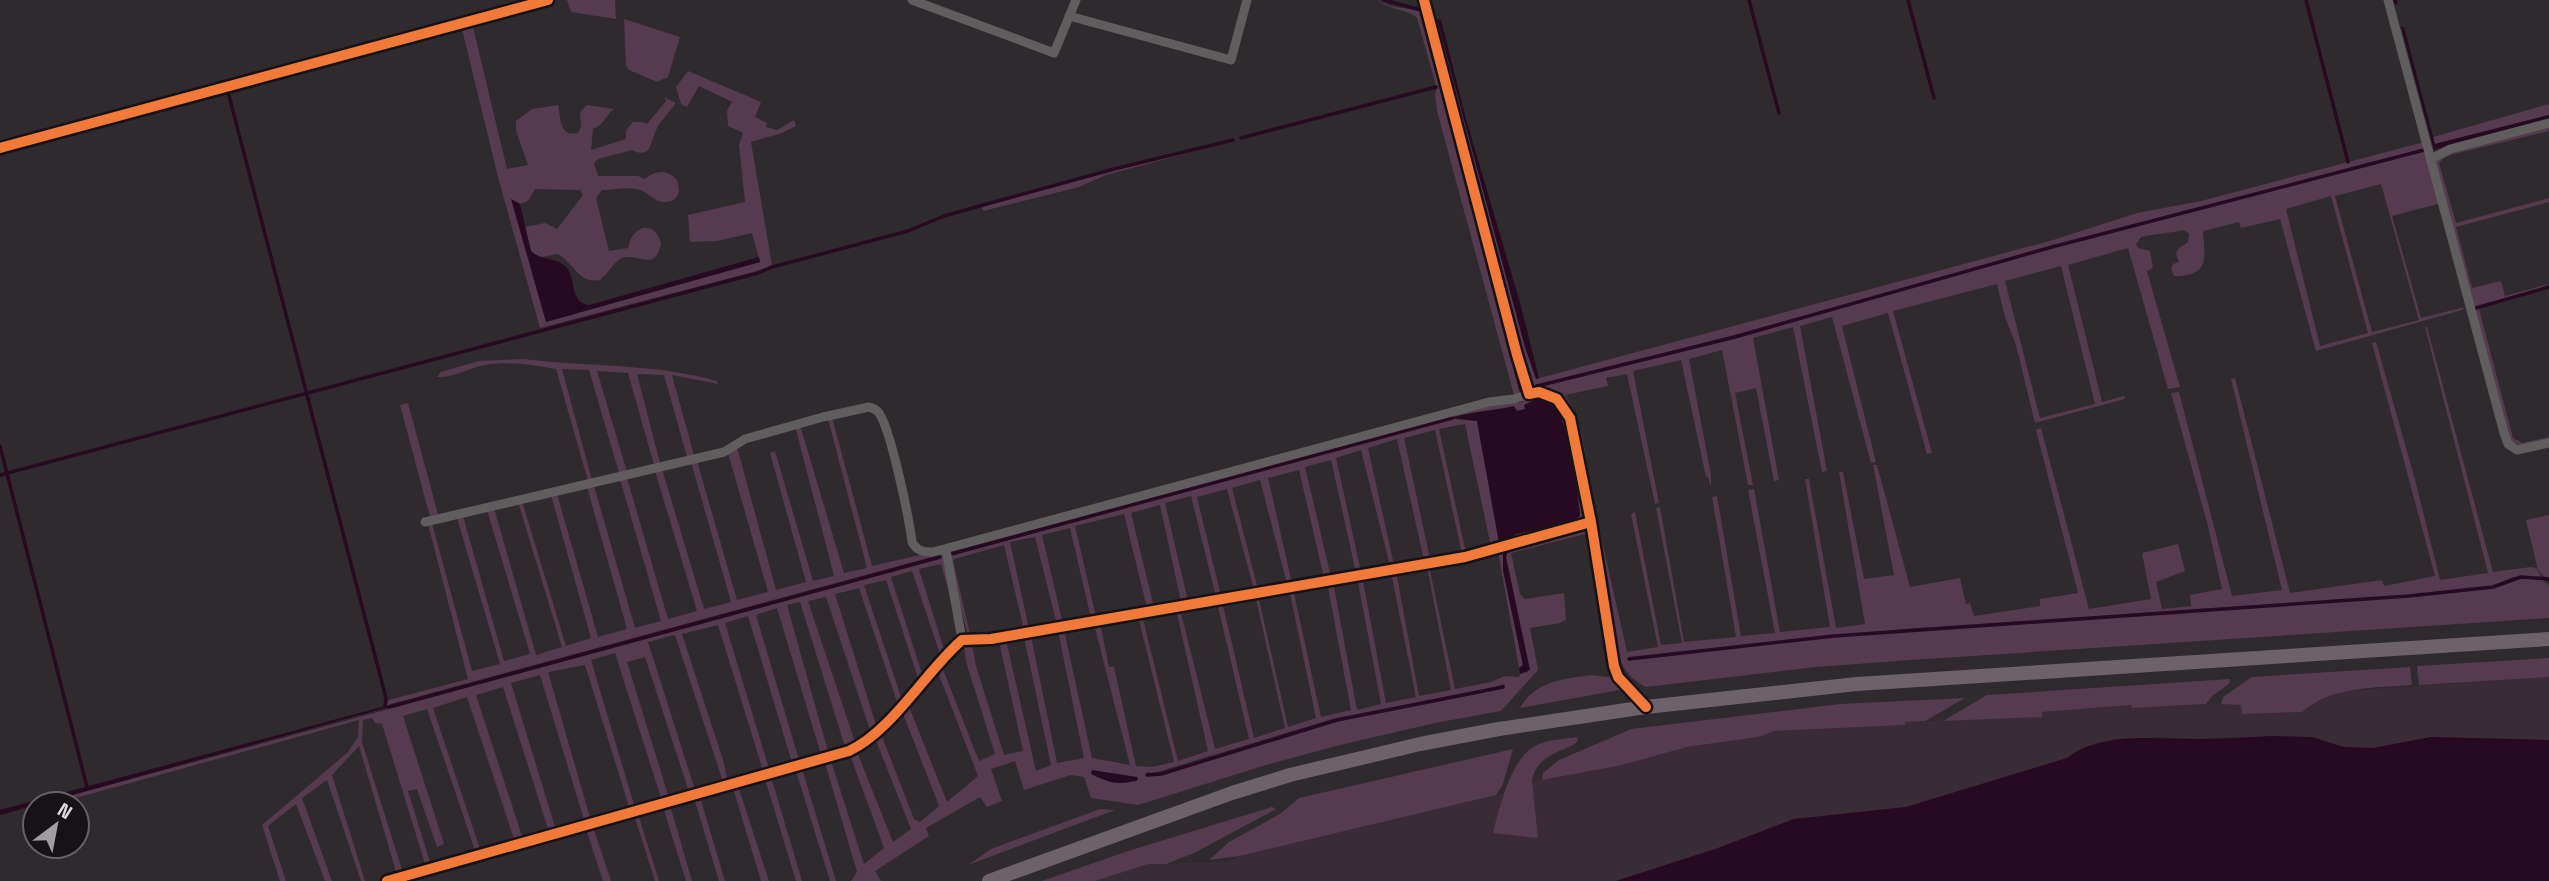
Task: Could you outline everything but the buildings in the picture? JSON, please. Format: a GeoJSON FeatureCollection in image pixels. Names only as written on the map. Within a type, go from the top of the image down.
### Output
{"type":"FeatureCollection","features":[{"type":"Feature","properties":{"kind":"highway"},"geometry":{"type":"LineString","coordinates":[[989,881],[1232,793],[1290,775],[1420,744],[1646,707],[1870,683],[2549,639]]}},
{"type":"Feature","properties":{"kind":"street"},"geometry":{"type":"LineString","coordinates":[[0,148],[548,0]]}},
{"type":"Feature","properties":{"kind":"street"},"geometry":{"type":"LineString","coordinates":[[912,0],[939,5],[1054,52],[1076,0]]}},
{"type":"Feature","properties":{"kind":"street"},"geometry":{"type":"LineString","coordinates":[[1069,16],[1231,61],[1247,0]]}},
{"type":"Feature","properties":{"kind":"street"},"geometry":{"type":"LineString","coordinates":[[1424,0],[1486,245],[1529,394]]}},
{"type":"Feature","properties":{"kind":"street"},"geometry":{"type":"LineString","coordinates":[[2388,0],[2464,290],[2508,444],[2517,450],[2549,443]]}},
{"type":"Feature","properties":{"kind":"street"},"geometry":{"type":"LineString","coordinates":[[2431,159],[2450,149],[2549,123]]}},
{"type":"Feature","properties":{"kind":"street"},"geometry":{"type":"LineString","coordinates":[[425,522],[724,452],[745,439],[869,407],[879,413],[882,420],[915,548],[924,552],[946,550],[1489,402],[1514,400],[1529,394],[1548,394],[1557,399],[1570,418],[1618,677],[1646,707]]}},
{"type":"Feature","properties":{"kind":"street"},"geometry":{"type":"LineString","coordinates":[[387,881],[841,755],[862,744],[885,723],[962,639],[991,639],[1465,557],[1591,522]]}},
{"type":"Feature","properties":{"kind":"street"},"geometry":{"type":"LineString","coordinates":[[946,550],[962,639]]}},
{"type":"Feature","properties":{"kind":"shaded area"},"geometry":{"type":"Polygon","coordinates":[[[567,0],[615,0],[616,19],[571,12],[567,0]]]}},
{"type":"Feature","properties":{"kind":"shaded area"},"geometry":{"type":"Polygon","coordinates":[[[1377,0],[1390,6],[1420,11],[1520,393],[1514,395],[1437,111],[1437,89],[1417,18],[1409,13],[1388,6],[1377,0]]]}},
{"type":"Feature","properties":{"kind":"shaded area"},"geometry":{"type":"Polygon","coordinates":[[[1433,17],[1437,19],[1525,347],[1536,379],[2053,240],[2137,213],[2201,201],[2424,142],[2441,203],[2392,216],[2421,318],[2465,307],[2316,351],[2280,219],[2241,228],[2239,222],[2203,231],[2203,264],[2194,273],[2186,275],[2174,276],[2171,269],[2173,264],[2179,262],[2176,254],[2179,248],[2188,242],[2189,234],[2184,230],[2141,237],[2136,244],[2138,248],[2150,251],[2153,268],[2147,271],[2180,387],[2168,389],[2128,248],[2068,265],[2102,402],[2124,396],[2125,399],[2035,423],[2016,345],[2005,317],[1997,284],[1893,311],[1932,453],[1927,454],[1888,313],[1842,326],[1876,462],[1871,463],[1832,317],[1800,326],[1827,471],[1822,472],[1793,327],[1753,338],[1779,480],[1774,481],[1756,388],[1735,393],[1753,485],[1748,485],[1722,350],[1689,359],[1711,486],[1706,477],[1681,360],[1633,371],[1659,503],[1655,504],[1627,374],[1606,378],[1608,386],[1565,395],[1581,432],[1590,498],[1569,410],[1535,389],[1522,359],[1433,17]],[[2423,149],[2052,246],[1734,335],[1538,386],[1735,337],[2052,248],[2424,151],[2423,149]],[[2381,184],[2335,196],[2372,332],[2419,320],[2381,184]],[[2331,196],[2286,209],[2320,346],[2368,333],[2331,196]],[[2061,266],[2005,281],[2040,418],[2095,404],[2061,266]]]}},
{"type":"Feature","properties":{"kind":"shaded area"},"geometry":{"type":"Polygon","coordinates":[[[624,19],[680,37],[668,77],[657,82],[629,70],[626,65],[624,19]]]}},
{"type":"Feature","properties":{"kind":"shaded area"},"geometry":{"type":"Polygon","coordinates":[[[1437,19],[1441,20],[1466,119],[1521,306],[1539,378],[1536,379],[1525,347],[1437,19]]]}},
{"type":"Feature","properties":{"kind":"shaded area"},"geometry":{"type":"Polygon","coordinates":[[[472,23],[507,169],[528,165],[516,131],[516,121],[532,109],[558,105],[562,126],[572,134],[578,133],[581,127],[580,112],[587,105],[614,109],[593,129],[591,150],[626,139],[626,130],[633,122],[647,124],[666,101],[664,97],[676,103],[659,125],[646,152],[632,150],[598,159],[594,163],[598,176],[638,176],[645,179],[661,172],[677,180],[678,194],[667,202],[658,201],[633,188],[602,190],[596,198],[609,251],[628,248],[634,234],[649,228],[658,235],[661,243],[654,258],[645,260],[626,257],[620,259],[600,280],[587,279],[558,254],[536,256],[528,245],[525,227],[545,223],[557,229],[583,195],[580,190],[535,189],[528,201],[520,204],[515,201],[546,321],[760,262],[752,233],[717,241],[690,242],[688,215],[745,202],[739,145],[743,133],[728,126],[727,111],[732,102],[699,86],[687,107],[681,104],[676,87],[688,71],[761,102],[755,117],[767,123],[766,127],[777,130],[794,120],[796,126],[751,142],[772,265],[540,328],[498,177],[461,25],[472,23]]]}},
{"type":"Feature","properties":{"kind":"shaded area"},"geometry":{"type":"Polygon","coordinates":[[[2401,27],[2404,27],[2435,144],[2549,115],[2549,118],[2434,150],[2401,27]]]}},
{"type":"Feature","properties":{"kind":"shaded area"},"geometry":{"type":"Polygon","coordinates":[[[2549,104],[2549,115],[2435,144],[2433,137],[2549,104]]]}},
{"type":"Feature","properties":{"kind":"shaded area"},"geometry":{"type":"Polygon","coordinates":[[[2549,125],[2549,131],[2454,154],[2439,163],[2456,223],[2549,198],[2549,202],[2456,227],[2472,288],[2501,281],[2505,296],[2549,284],[2473,308],[2435,162],[2439,156],[2549,125]]]}},
{"type":"Feature","properties":{"kind":"shaded area"},"geometry":{"type":"Polygon","coordinates":[[[1236,140],[1106,175],[1079,187],[983,211],[982,206],[1236,140]]]}},
{"type":"Feature","properties":{"kind":"shaded area"},"geometry":{"type":"Polygon","coordinates":[[[511,199],[520,204],[531,251],[567,268],[576,296],[589,305],[759,257],[760,262],[546,322],[511,199]]]}},
{"type":"Feature","properties":{"kind":"shaded area"},"geometry":{"type":"Polygon","coordinates":[[[2479,309],[2513,438],[2522,443],[2549,437],[2549,440],[2522,446],[2510,441],[2473,310],[2479,309]]]}},
{"type":"Feature","properties":{"kind":"shaded area"},"geometry":{"type":"Polygon","coordinates":[[[2425,327],[2493,572],[2531,567],[2536,568],[2542,577],[2513,577],[2492,586],[2408,595],[1904,629],[1628,657],[1628,660],[1834,637],[2441,594],[2493,588],[2521,578],[2543,580],[2549,586],[2549,618],[1816,667],[1646,687],[1629,674],[1620,661],[1596,526],[1598,523],[1627,652],[1658,647],[1631,514],[1635,512],[1661,645],[1682,643],[1656,508],[1660,507],[1684,642],[1736,637],[1712,497],[1717,496],[1741,636],[1775,633],[1748,490],[1754,489],[1780,632],[1830,627],[1805,479],[1809,479],[1836,628],[1865,624],[1839,472],[1843,472],[1864,579],[1894,575],[1873,465],[1877,465],[1910,587],[1960,578],[1966,604],[1970,603],[1974,616],[2040,606],[2040,599],[2078,593],[2036,430],[2041,428],[2089,609],[2151,599],[2142,553],[2178,544],[2185,571],[2156,582],[2162,609],[2191,606],[2190,595],[2222,589],[2208,526],[2171,393],[2179,392],[2232,596],[2282,590],[2231,379],[2235,378],[2290,593],[2382,580],[2384,586],[2435,576],[2372,343],[2376,342],[2440,580],[2488,573],[2425,327]]]}},
{"type":"Feature","properties":{"kind":"shaded area"},"geometry":{"type":"Polygon","coordinates":[[[523,359],[669,371],[717,381],[718,384],[672,375],[694,455],[687,457],[664,375],[637,374],[660,463],[654,465],[628,373],[597,371],[627,472],[619,473],[589,370],[562,369],[592,480],[588,481],[556,369],[503,363],[437,377],[441,372],[479,361],[523,359]]]}},
{"type":"Feature","properties":{"kind":"shaded area"},"geometry":{"type":"Polygon","coordinates":[[[1544,395],[1545,400],[1537,399],[1525,405],[1526,409],[1516,411],[1514,407],[1459,415],[952,553],[1471,409],[1523,402],[1524,399],[1544,395]]]}},
{"type":"Feature","properties":{"kind":"shaded area"},"geometry":{"type":"Polygon","coordinates":[[[1544,395],[1550,396],[1550,402],[1557,409],[1567,437],[1580,516],[1571,522],[1517,534],[1499,542],[1477,421],[1452,418],[1514,406],[1517,411],[1525,409],[1524,405],[1537,399],[1545,399],[1544,395]]]}},
{"type":"Feature","properties":{"kind":"shaded area"},"geometry":{"type":"Polygon","coordinates":[[[1550,396],[1565,415],[1586,517],[1584,521],[1491,547],[1465,424],[1439,429],[1466,553],[1462,554],[1435,430],[1404,438],[1430,559],[1424,560],[1397,439],[1368,448],[1394,565],[1390,566],[1361,450],[1336,458],[1361,572],[1356,573],[1331,460],[1305,467],[1331,577],[1324,578],[1299,470],[1268,478],[1292,583],[1287,584],[1260,480],[1232,488],[1258,589],[1254,590],[1227,489],[1197,497],[1221,596],[1216,597],[1191,496],[1165,503],[1188,601],[1181,602],[1160,505],[1131,513],[1154,607],[1147,608],[1124,514],[1075,526],[1096,617],[1091,618],[1070,528],[1042,535],[1063,624],[1057,625],[1035,537],[1010,542],[1029,629],[1024,630],[1004,545],[954,559],[971,638],[967,632],[956,590],[951,555],[1452,419],[1477,421],[1499,542],[1517,534],[1580,516],[1568,440],[1564,425],[1550,402],[1550,396]]]}},
{"type":"Feature","properties":{"kind":"shaded area"},"geometry":{"type":"Polygon","coordinates":[[[408,403],[438,514],[430,517],[400,405],[408,403]]]}},
{"type":"Feature","properties":{"kind":"shaded area"},"geometry":{"type":"Polygon","coordinates":[[[832,417],[872,566],[924,554],[942,554],[953,607],[941,564],[919,569],[945,653],[941,657],[912,571],[891,577],[923,677],[919,681],[886,580],[864,585],[902,700],[898,705],[859,588],[835,594],[877,728],[871,733],[826,597],[808,601],[856,745],[846,750],[800,602],[787,605],[829,755],[822,758],[777,608],[756,615],[800,763],[793,766],[748,616],[725,623],[770,772],[764,774],[718,625],[682,634],[724,763],[728,783],[724,785],[675,635],[648,642],[695,790],[689,792],[645,657],[627,662],[669,798],[662,801],[615,653],[591,660],[635,808],[630,810],[585,665],[548,672],[591,821],[585,823],[540,675],[511,683],[556,830],[549,832],[503,687],[476,695],[523,839],[515,842],[467,697],[433,708],[481,852],[476,853],[427,709],[403,716],[444,844],[437,847],[417,789],[408,791],[431,865],[426,867],[382,724],[375,723],[372,718],[363,720],[362,742],[403,873],[397,875],[359,746],[332,775],[365,881],[361,881],[327,780],[302,798],[332,881],[325,881],[296,804],[268,826],[286,881],[280,881],[262,825],[347,753],[358,737],[359,720],[91,794],[91,790],[940,559],[939,555],[387,705],[389,700],[468,679],[428,524],[432,523],[472,671],[500,664],[457,518],[463,516],[504,661],[530,654],[487,510],[494,508],[536,655],[562,647],[518,502],[522,501],[566,646],[591,638],[551,495],[557,494],[598,637],[627,629],[587,487],[594,486],[635,628],[661,621],[620,479],[627,478],[668,619],[697,611],[655,471],[662,469],[704,609],[731,602],[691,462],[697,461],[737,600],[768,592],[728,453],[737,447],[776,590],[806,582],[770,453],[775,451],[813,581],[834,576],[795,426],[800,425],[844,573],[867,568],[828,419],[832,417]]]}},
{"type":"Feature","properties":{"kind":"shaded area"},"geometry":{"type":"Polygon","coordinates":[[[2549,515],[2549,579],[2538,570],[2526,520],[2549,515]]]}},
{"type":"Feature","properties":{"kind":"shaded area"},"geometry":{"type":"Polygon","coordinates":[[[1587,527],[1590,530],[1589,533],[1511,553],[1520,594],[1525,599],[1564,593],[1566,620],[1530,628],[1538,670],[1501,711],[1340,745],[1138,805],[1091,798],[1084,777],[1071,775],[1024,790],[1015,761],[991,769],[1002,801],[987,807],[980,797],[926,828],[929,836],[875,871],[881,881],[851,881],[857,872],[825,763],[831,761],[864,864],[884,848],[850,755],[857,752],[893,842],[911,829],[875,738],[881,734],[914,819],[920,822],[939,806],[902,711],[908,704],[947,802],[978,776],[938,672],[942,667],[979,761],[995,754],[966,662],[964,646],[972,644],[976,666],[1004,755],[1023,751],[999,641],[1006,640],[1036,771],[1051,765],[1024,637],[1031,636],[1057,763],[1084,758],[1058,631],[1064,630],[1092,758],[1130,765],[1094,624],[1100,623],[1109,667],[1114,667],[1136,766],[1152,767],[1174,762],[1138,616],[1142,615],[1178,761],[1208,751],[1176,609],[1180,609],[1215,749],[1249,739],[1217,602],[1222,601],[1254,738],[1285,728],[1255,595],[1258,595],[1288,727],[1316,718],[1289,589],[1293,589],[1321,717],[1351,710],[1327,582],[1333,582],[1357,710],[1381,704],[1357,577],[1362,576],[1386,703],[1416,697],[1391,572],[1396,571],[1419,696],[1451,690],[1427,567],[1429,566],[1455,689],[1491,682],[1505,676],[1519,677],[1520,674],[1528,672],[1506,557],[1508,550],[1587,527]],[[1504,684],[1332,719],[1154,773],[1146,772],[1151,776],[1161,775],[1337,721],[1492,691],[1505,686],[1504,684]]]}},
{"type":"Feature","properties":{"kind":"shaded area"},"geometry":{"type":"Polygon","coordinates":[[[1508,550],[1506,557],[1530,670],[1520,674],[1519,668],[1523,665],[1503,570],[1503,551],[1508,550]]]}},
{"type":"Feature","properties":{"kind":"shaded area"},"geometry":{"type":"Polygon","coordinates":[[[1503,551],[1503,570],[1523,665],[1519,668],[1498,552],[1503,551]]]}},
{"type":"Feature","properties":{"kind":"shaded area"},"geometry":{"type":"Polygon","coordinates":[[[2549,658],[2549,677],[2419,685],[2417,666],[2549,658]]]}},
{"type":"Feature","properties":{"kind":"shaded area"},"geometry":{"type":"Polygon","coordinates":[[[2410,667],[2412,685],[2340,693],[2314,703],[2302,712],[2242,714],[2241,705],[2221,704],[2223,697],[2252,677],[2410,667]]]}},
{"type":"Feature","properties":{"kind":"shaded area"},"geometry":{"type":"Polygon","coordinates":[[[1591,675],[1616,678],[1625,689],[1520,708],[1533,692],[1542,687],[1560,680],[1591,675]]]}},
{"type":"Feature","properties":{"kind":"shaded area"},"geometry":{"type":"Polygon","coordinates":[[[2549,677],[2549,740],[2431,737],[2373,748],[2344,747],[2312,737],[2157,737],[2081,747],[2067,758],[1906,807],[1794,819],[1718,848],[1616,881],[1095,881],[1148,864],[1227,862],[1239,856],[1496,795],[1542,780],[1622,765],[1687,747],[1758,737],[1774,731],[1904,725],[1905,722],[2041,717],[2042,712],[2132,705],[2132,708],[2221,704],[2241,705],[2242,714],[2302,712],[2313,703],[2344,691],[2549,677]]]}},
{"type":"Feature","properties":{"kind":"shaded area"},"geometry":{"type":"Polygon","coordinates":[[[2230,679],[2229,684],[2206,704],[2132,708],[2131,705],[2042,712],[2042,717],[1943,721],[1987,695],[2230,679]]]}},
{"type":"Feature","properties":{"kind":"shaded area"},"geometry":{"type":"Polygon","coordinates":[[[1965,698],[1925,721],[1905,722],[1905,725],[1774,731],[1758,737],[1687,747],[1622,765],[1542,780],[1543,773],[1559,760],[1631,729],[1840,704],[1965,698]]]}},
{"type":"Feature","properties":{"kind":"shaded area"},"geometry":{"type":"Polygon","coordinates":[[[385,706],[389,707],[90,790],[74,790],[385,706]]]}},
{"type":"Feature","properties":{"kind":"shaded area"},"geometry":{"type":"Polygon","coordinates":[[[1578,737],[1573,745],[1542,762],[1534,773],[1532,781],[1538,838],[1493,833],[1507,785],[1519,761],[1535,746],[1578,737]]]}},
{"type":"Feature","properties":{"kind":"shaded area"},"geometry":{"type":"Polygon","coordinates":[[[2312,737],[2344,747],[2373,748],[2431,737],[2549,740],[2549,881],[1616,881],[1718,848],[1794,819],[1906,807],[2067,758],[2097,743],[2131,738],[2209,739],[2312,737]]]}},
{"type":"Feature","properties":{"kind":"shaded area"},"geometry":{"type":"Polygon","coordinates":[[[1513,749],[1503,784],[1496,795],[1239,856],[1209,860],[1229,842],[1280,814],[1299,798],[1513,749]]]}},
{"type":"Feature","properties":{"kind":"shaded area"},"geometry":{"type":"Polygon","coordinates":[[[802,769],[836,881],[830,881],[796,771],[802,769]]]}},
{"type":"Feature","properties":{"kind":"shaded area"},"geometry":{"type":"Polygon","coordinates":[[[1092,770],[1138,779],[1118,783],[1091,774],[1092,770]]]}},
{"type":"Feature","properties":{"kind":"shaded area"},"geometry":{"type":"Polygon","coordinates":[[[771,777],[802,881],[796,881],[765,779],[771,777]]]}},
{"type":"Feature","properties":{"kind":"shaded area"},"geometry":{"type":"Polygon","coordinates":[[[738,786],[769,881],[761,881],[733,788],[738,786]]]}},
{"type":"Feature","properties":{"kind":"shaded area"},"geometry":{"type":"Polygon","coordinates":[[[700,797],[725,881],[719,881],[694,798],[700,797]]]}},
{"type":"Feature","properties":{"kind":"shaded area"},"geometry":{"type":"Polygon","coordinates":[[[21,804],[21,809],[0,815],[0,810],[21,804]]]}},
{"type":"Feature","properties":{"kind":"shaded area"},"geometry":{"type":"Polygon","coordinates":[[[670,805],[692,881],[686,881],[663,807],[670,805]]]}},
{"type":"Feature","properties":{"kind":"shaded area"},"geometry":{"type":"Polygon","coordinates":[[[1272,807],[1276,809],[1194,853],[1166,864],[1148,864],[1095,881],[1042,881],[1128,851],[1272,807]]]}},
{"type":"Feature","properties":{"kind":"shaded area"},"geometry":{"type":"Polygon","coordinates":[[[1100,809],[1115,810],[968,865],[991,849],[1100,809]]]}},
{"type":"Feature","properties":{"kind":"shaded area"},"geometry":{"type":"Polygon","coordinates":[[[638,814],[659,881],[655,881],[634,815],[638,814]]]}},
{"type":"Feature","properties":{"kind":"shaded area"},"geometry":{"type":"Polygon","coordinates":[[[593,827],[611,881],[603,881],[586,829],[593,827]]]}},
{"type":"Feature","properties":{"kind":"waterway"},"geometry":{"type":"LineString","coordinates":[[1384,0],[1421,10],[1521,390]]}},
{"type":"Feature","properties":{"kind":"waterway"},"geometry":{"type":"LineString","coordinates":[[1749,0],[1779,113]]}},
{"type":"Feature","properties":{"kind":"waterway"},"geometry":{"type":"LineString","coordinates":[[1908,0],[1934,98]]}},
{"type":"Feature","properties":{"kind":"waterway"},"geometry":{"type":"LineString","coordinates":[[2306,0],[2348,162]]}},
{"type":"Feature","properties":{"kind":"waterway"},"geometry":{"type":"LineString","coordinates":[[1241,138],[1436,87]]}},
{"type":"Feature","properties":{"kind":"waterway"},"geometry":{"type":"LineString","coordinates":[[228,92],[386,698],[385,706]]}},
{"type":"Feature","properties":{"kind":"waterway"},"geometry":{"type":"LineString","coordinates":[[0,475],[758,273],[908,231],[944,216],[1114,169],[1233,140]]}},
{"type":"Feature","properties":{"kind":"waterway"},"geometry":{"type":"LineString","coordinates":[[1537,386],[1735,337],[2052,247],[2424,150]]}},
{"type":"Feature","properties":{"kind":"waterway"},"geometry":{"type":"LineString","coordinates":[[2476,308],[2549,287]]}},
{"type":"Feature","properties":{"kind":"waterway"},"geometry":{"type":"LineString","coordinates":[[951,554],[1452,418]]}},
{"type":"Feature","properties":{"kind":"waterway"},"geometry":{"type":"LineString","coordinates":[[0,446],[87,787]]}},
{"type":"Feature","properties":{"kind":"waterway"},"geometry":{"type":"LineString","coordinates":[[389,707],[940,557]]}},
{"type":"Feature","properties":{"kind":"waterway"},"geometry":{"type":"LineString","coordinates":[[1629,659],[1834,636],[2409,596],[2493,587],[2521,577],[2549,579]]}},
{"type":"Feature","properties":{"kind":"waterway"},"geometry":{"type":"LineString","coordinates":[[1147,775],[1161,774],[1337,720],[1503,687]]}},
{"type":"Feature","properties":{"kind":"cycle path"},"geometry":{"type":"LineString","coordinates":[[0,148],[548,0]]}},
{"type":"Feature","properties":{"kind":"cycle path"},"geometry":{"type":"LineString","coordinates":[[1424,0],[1529,394],[1539,392],[1557,399],[1570,418],[1591,522],[1614,666],[1618,677],[1646,707]]}},
{"type":"Feature","properties":{"kind":"cycle path"},"geometry":{"type":"LineString","coordinates":[[387,881],[849,751],[880,730],[962,640],[991,639],[1465,557],[1591,522]]}}]}
